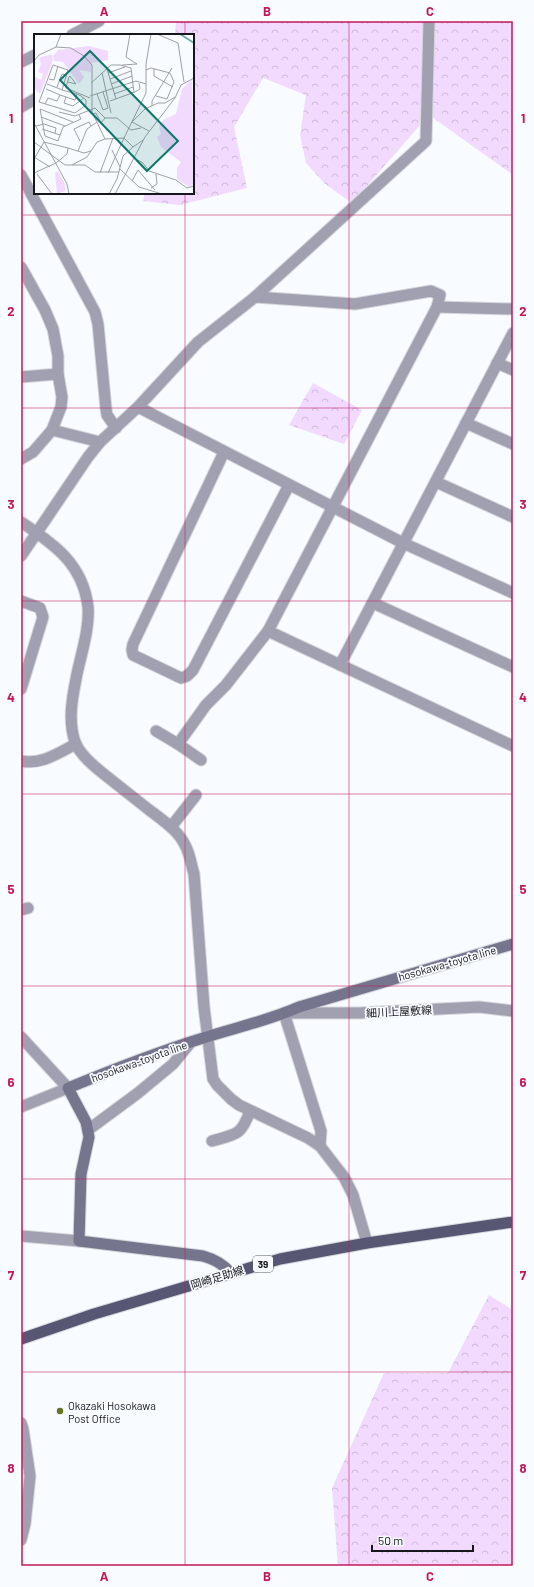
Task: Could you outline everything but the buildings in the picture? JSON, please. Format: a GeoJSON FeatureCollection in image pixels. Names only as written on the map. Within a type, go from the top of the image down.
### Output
{"type":"FeatureCollection","features":[{"type":"Feature","properties":{"kind":"main road","name":"hosokawa-toyota line"},"geometry":{"type":"LineString","coordinates":[[68,1088],[116,1068],[299,1007],[513,944]]}},
{"type":"Feature","properties":{"kind":"main road"},"geometry":{"type":"LineString","coordinates":[[68,1088],[86,1122],[89,1137],[81,1174],[79,1241],[203,1256],[223,1265],[231,1273]]}},
{"type":"Feature","properties":{"kind":"main road","name":"岡崎足助線"},"geometry":{"type":"LineString","coordinates":[[21,1340],[94,1314],[280,1258],[367,1243],[513,1222]]}},
{"type":"Feature","properties":{"kind":"street"},"geometry":{"type":"LineString","coordinates":[[74,34],[99,21]]}},
{"type":"Feature","properties":{"kind":"street"},"geometry":{"type":"LineString","coordinates":[[21,556],[88,457],[100,442],[138,408],[198,342],[255,297],[426,141],[429,21]]}},
{"type":"Feature","properties":{"kind":"street"},"geometry":{"type":"LineString","coordinates":[[21,62],[34,56]]}},
{"type":"Feature","properties":{"kind":"street"},"geometry":{"type":"LineString","coordinates":[[21,107],[34,100]]}},
{"type":"Feature","properties":{"kind":"street"},"geometry":{"type":"LineString","coordinates":[[21,175],[95,312],[98,324],[107,415],[116,428]]}},
{"type":"Feature","properties":{"kind":"street"},"geometry":{"type":"LineString","coordinates":[[21,267],[24,280],[45,310],[53,329],[58,356],[58,374],[62,397],[61,408],[52,430],[33,452],[21,459]]}},
{"type":"Feature","properties":{"kind":"street"},"geometry":{"type":"LineString","coordinates":[[178,744],[206,705],[226,685],[268,631],[437,307],[440,295],[431,291],[355,304],[255,297]]}},
{"type":"Feature","properties":{"kind":"street"},"geometry":{"type":"LineString","coordinates":[[437,307],[513,309]]}},
{"type":"Feature","properties":{"kind":"street"},"geometry":{"type":"LineString","coordinates":[[340,665],[513,333]]}},
{"type":"Feature","properties":{"kind":"street"},"geometry":{"type":"LineString","coordinates":[[497,363],[513,370]]}},
{"type":"Feature","properties":{"kind":"street"},"geometry":{"type":"LineString","coordinates":[[21,377],[58,374]]}},
{"type":"Feature","properties":{"kind":"street"},"geometry":{"type":"LineString","coordinates":[[138,408],[403,543],[513,593]]}},
{"type":"Feature","properties":{"kind":"street"},"geometry":{"type":"LineString","coordinates":[[466,423],[513,444]]}},
{"type":"Feature","properties":{"kind":"street"},"geometry":{"type":"LineString","coordinates":[[52,430],[100,442]]}},
{"type":"Feature","properties":{"kind":"street"},"geometry":{"type":"LineString","coordinates":[[224,452],[133,644],[133,655],[181,678],[187,676],[193,670],[290,485]]}},
{"type":"Feature","properties":{"kind":"street"},"geometry":{"type":"LineString","coordinates":[[436,482],[513,517]]}},
{"type":"Feature","properties":{"kind":"street"},"geometry":{"type":"LineString","coordinates":[[21,522],[37,533],[72,563],[80,578],[88,608],[86,629],[73,692],[71,717],[76,744],[96,768],[171,827],[185,844],[194,874],[207,1037],[213,1079],[231,1099],[250,1111],[308,1138],[320,1146],[344,1177],[353,1195],[367,1243]]}},
{"type":"Feature","properties":{"kind":"street"},"geometry":{"type":"LineString","coordinates":[[21,602],[40,608],[43,617],[21,689]]}},
{"type":"Feature","properties":{"kind":"street"},"geometry":{"type":"LineString","coordinates":[[373,603],[513,667]]}},
{"type":"Feature","properties":{"kind":"street"},"geometry":{"type":"LineString","coordinates":[[268,631],[513,746]]}},
{"type":"Feature","properties":{"kind":"street"},"geometry":{"type":"LineString","coordinates":[[156,731],[201,760]]}},
{"type":"Feature","properties":{"kind":"street"},"geometry":{"type":"LineString","coordinates":[[21,761],[33,763],[51,757],[76,744]]}},
{"type":"Feature","properties":{"kind":"street"},"geometry":{"type":"LineString","coordinates":[[171,827],[196,795]]}},
{"type":"Feature","properties":{"kind":"street","name":"細川上屋敷線"},"geometry":{"type":"LineString","coordinates":[[284,1013],[359,1013],[479,1008],[513,1011]]}},
{"type":"Feature","properties":{"kind":"street"},"geometry":{"type":"LineString","coordinates":[[284,1013],[321,1131],[320,1146]]}},
{"type":"Feature","properties":{"kind":"street"},"geometry":{"type":"LineString","coordinates":[[21,1037],[68,1088],[21,1107]]}},
{"type":"Feature","properties":{"kind":"street"},"geometry":{"type":"LineString","coordinates":[[88,1130],[138,1093],[172,1064],[191,1042]]}},
{"type":"Feature","properties":{"kind":"street"},"geometry":{"type":"LineString","coordinates":[[212,1142],[234,1134],[242,1129],[250,1111]]}},
{"type":"Feature","properties":{"kind":"street"},"geometry":{"type":"LineString","coordinates":[[21,1236],[79,1241]]}},
{"type":"Feature","properties":{"kind":"street"},"geometry":{"type":"LineString","coordinates":[[21,1423],[30,1476],[25,1524],[21,1540]]}},
{"type":"Feature","properties":{"kind":"green space"},"geometry":{"type":"Polygon","coordinates":[[[176,21],[513,21],[513,175],[429,115],[352,203],[324,183],[306,163],[300,135],[306,95],[263,78],[234,127],[247,188],[180,205],[143,201],[145,194],[194,194],[194,34],[175,34],[176,21]]]}},
{"type":"Feature","properties":{"kind":"green space"},"geometry":{"type":"Polygon","coordinates":[[[313,383],[362,410],[344,444],[289,425],[313,383]]]}},
{"type":"Feature","properties":{"kind":"green space"},"geometry":{"type":"Polygon","coordinates":[[[489,1295],[513,1310],[513,1566],[338,1566],[332,1488],[384,1373],[448,1373],[489,1295]]]}},
{"type":"Feature","properties":{"kind":"place","name":"Okazaki Hosokawa Post Office"},"geometry":{"type":"Point","coordinates":[60,1411]}}]}
